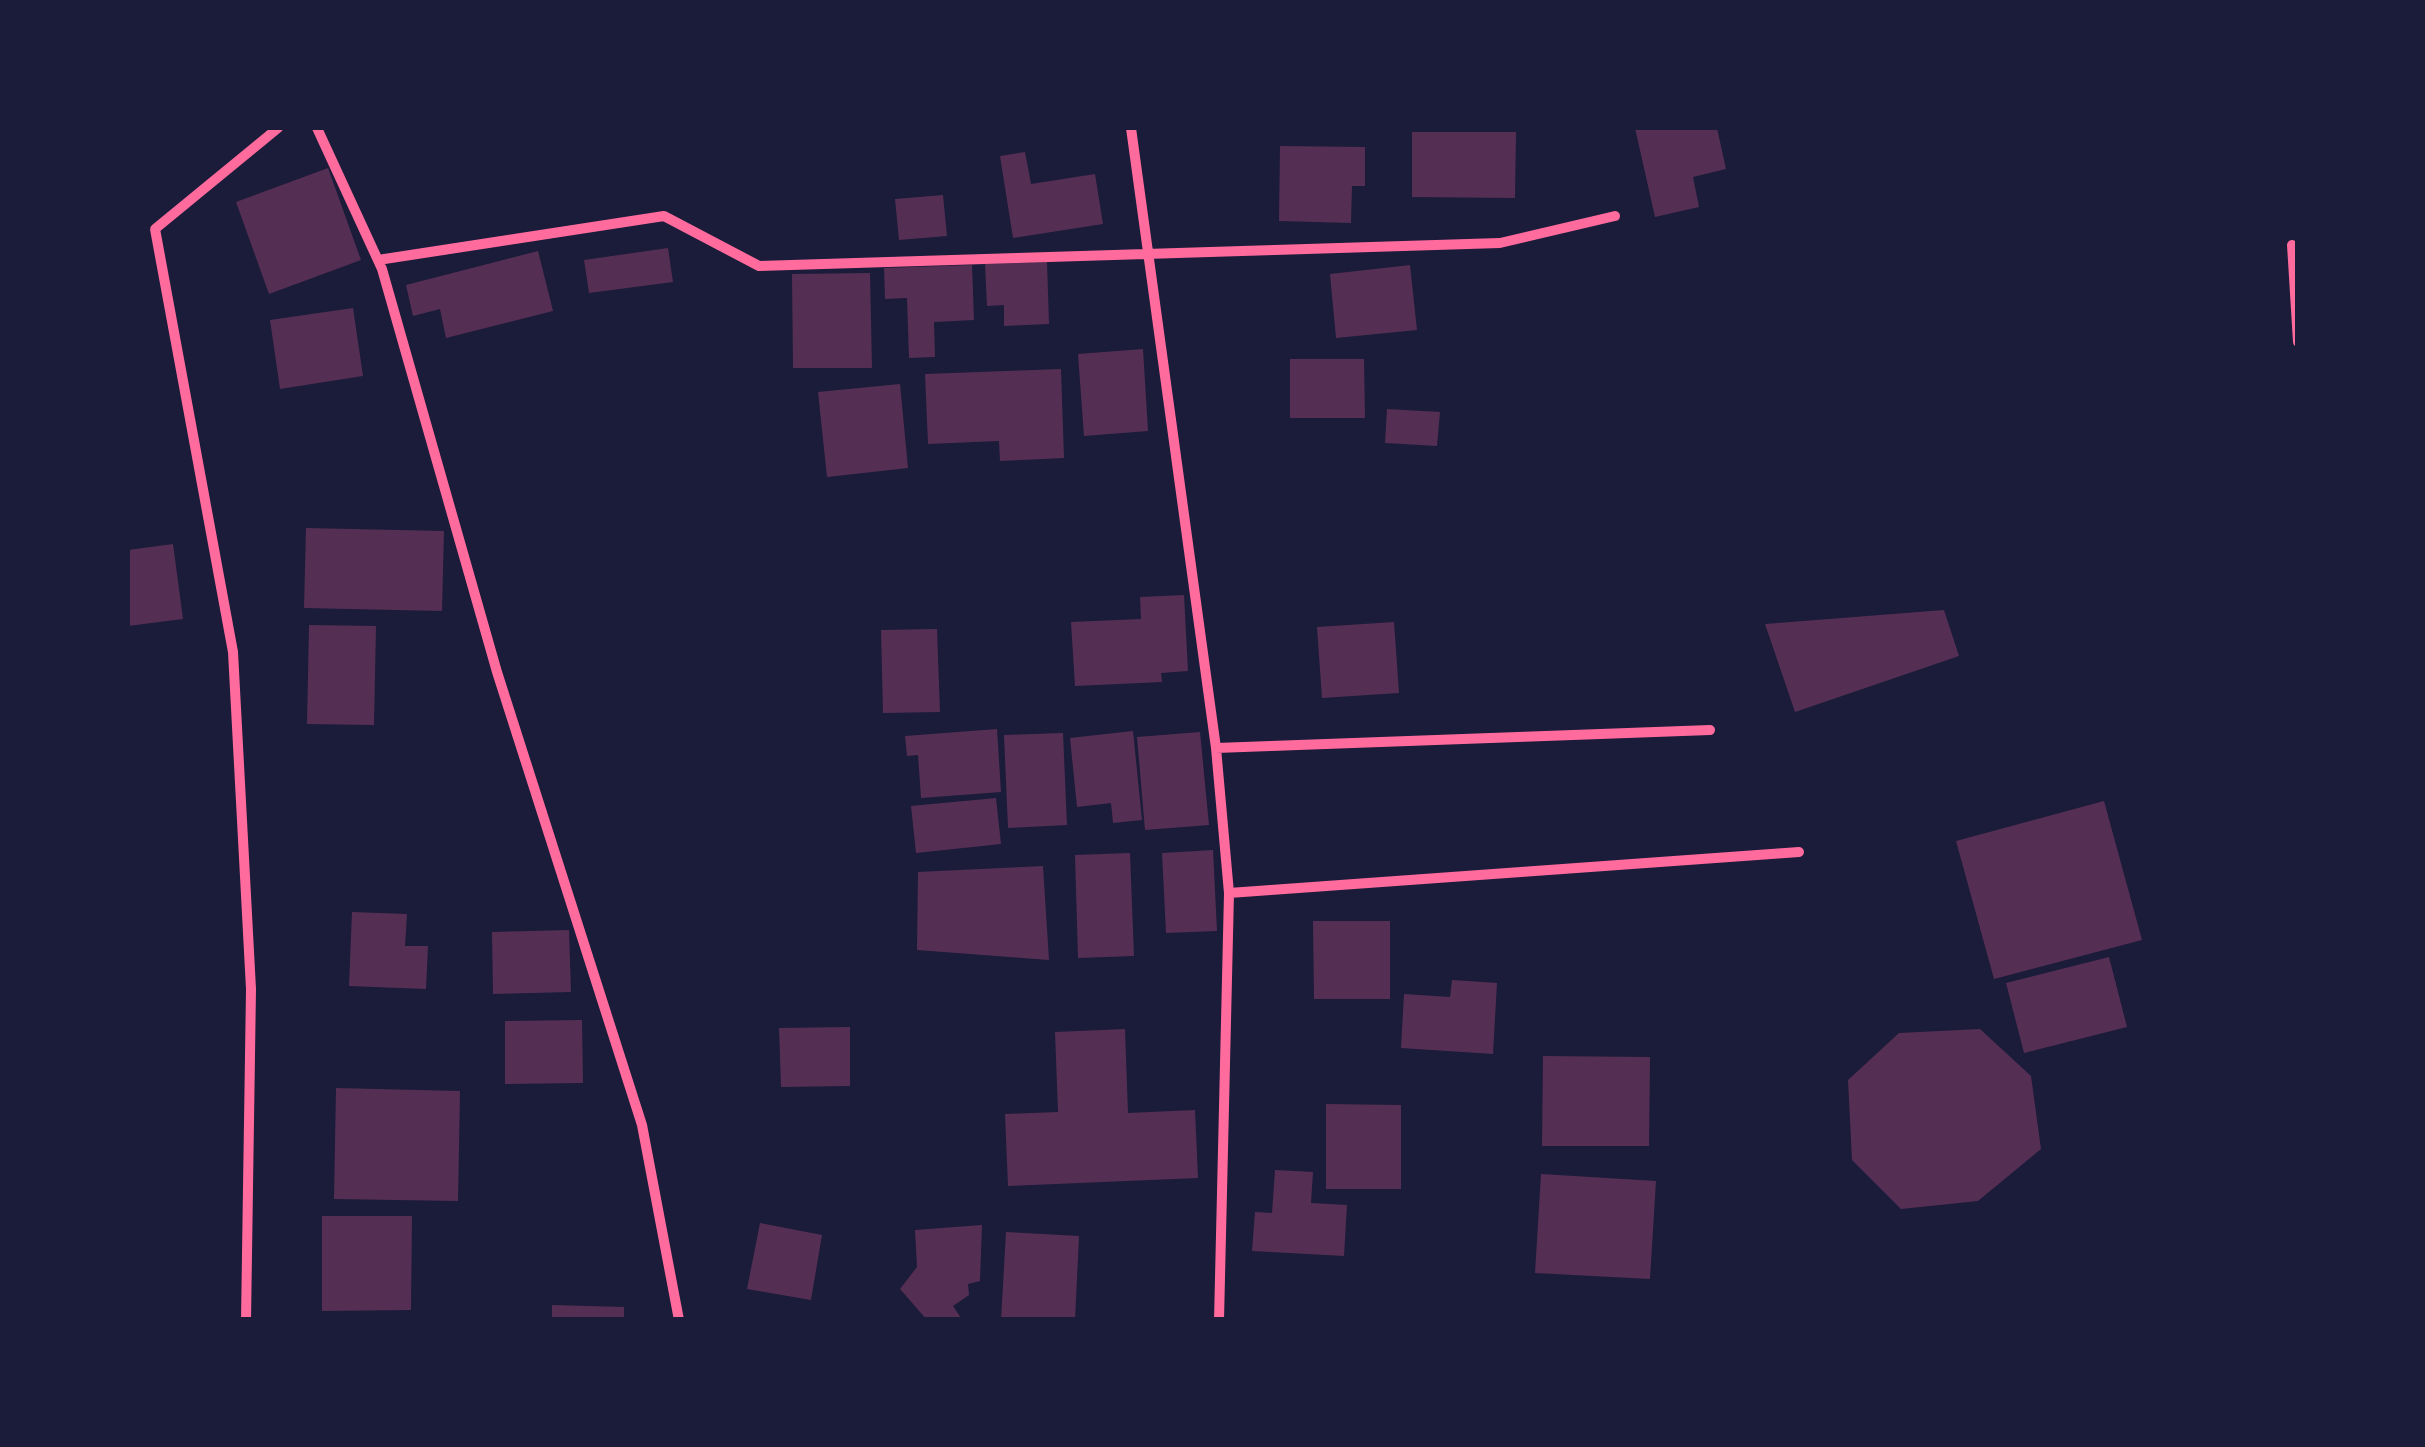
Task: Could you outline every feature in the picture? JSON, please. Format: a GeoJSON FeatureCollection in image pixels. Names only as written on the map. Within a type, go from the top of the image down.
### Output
{"type":"FeatureCollection","features":[{"type":"Feature","properties":{"kind":"street"},"geometry":{"type":"LineString","coordinates":[[246,1320],[251,989],[233,652],[156,229],[278,128]]}},
{"type":"Feature","properties":{"kind":"street"},"geometry":{"type":"LineString","coordinates":[[317,128],[378,260],[497,672],[642,1126],[679,1320]]}},
{"type":"Feature","properties":{"kind":"street"},"geometry":{"type":"LineString","coordinates":[[1131,128],[1216,748],[1229,893],[1219,1320]]}},
{"type":"Feature","properties":{"kind":"street"},"geometry":{"type":"LineString","coordinates":[[378,260],[664,216],[759,266],[1500,243],[1616,216]]}},
{"type":"Feature","properties":{"kind":"street"},"geometry":{"type":"LineString","coordinates":[[2292,246],[2298,342]]}},
{"type":"Feature","properties":{"kind":"street"},"geometry":{"type":"LineString","coordinates":[[1216,748],[1710,730]]}},
{"type":"Feature","properties":{"kind":"street"},"geometry":{"type":"LineString","coordinates":[[1229,893],[1800,852]]}},
{"type":"Feature","properties":{"kind":"building"},"geometry":{"type":"Polygon","coordinates":[[[1635,128],[1717,128],[1726,169],[1693,177],[1699,207],[1655,217],[1635,128]]]}},
{"type":"Feature","properties":{"kind":"building"},"geometry":{"type":"Polygon","coordinates":[[[1412,132],[1516,132],[1515,198],[1412,197],[1412,132]]]}},
{"type":"Feature","properties":{"kind":"building"},"geometry":{"type":"Polygon","coordinates":[[[1280,146],[1365,147],[1365,186],[1352,186],[1351,223],[1279,221],[1280,146]]]}},
{"type":"Feature","properties":{"kind":"building"},"geometry":{"type":"Polygon","coordinates":[[[1025,152],[1031,184],[1095,174],[1103,224],[1013,238],[1000,156],[1025,152]]]}},
{"type":"Feature","properties":{"kind":"building"},"geometry":{"type":"Polygon","coordinates":[[[328,168],[361,260],[269,294],[236,202],[328,168]]]}},
{"type":"Feature","properties":{"kind":"building"},"geometry":{"type":"Polygon","coordinates":[[[943,195],[947,236],[899,240],[895,199],[943,195]]]}},
{"type":"Feature","properties":{"kind":"building"},"geometry":{"type":"Polygon","coordinates":[[[668,248],[673,282],[589,293],[584,260],[668,248]]]}},
{"type":"Feature","properties":{"kind":"building"},"geometry":{"type":"Polygon","coordinates":[[[538,251],[553,311],[446,338],[440,309],[413,316],[406,285],[538,251]]]}},
{"type":"Feature","properties":{"kind":"building"},"geometry":{"type":"Polygon","coordinates":[[[1047,262],[1049,324],[1004,326],[1004,305],[987,306],[985,264],[1047,262]]]}},
{"type":"Feature","properties":{"kind":"building"},"geometry":{"type":"Polygon","coordinates":[[[972,265],[974,320],[934,322],[935,357],[909,358],[907,298],[885,299],[884,268],[972,265]]]}},
{"type":"Feature","properties":{"kind":"building"},"geometry":{"type":"Polygon","coordinates":[[[1410,265],[1417,330],[1336,338],[1330,274],[1410,265]]]}},
{"type":"Feature","properties":{"kind":"building"},"geometry":{"type":"Polygon","coordinates":[[[870,273],[872,368],[793,368],[792,274],[870,273]]]}},
{"type":"Feature","properties":{"kind":"building"},"geometry":{"type":"Polygon","coordinates":[[[353,308],[363,376],[280,389],[270,320],[353,308]]]}},
{"type":"Feature","properties":{"kind":"building"},"geometry":{"type":"Polygon","coordinates":[[[1143,349],[1148,431],[1084,436],[1078,354],[1143,349]]]}},
{"type":"Feature","properties":{"kind":"building"},"geometry":{"type":"Polygon","coordinates":[[[1290,359],[1364,359],[1365,418],[1290,418],[1290,359]]]}},
{"type":"Feature","properties":{"kind":"building"},"geometry":{"type":"Polygon","coordinates":[[[1061,369],[1064,458],[1000,461],[999,441],[928,444],[925,374],[1061,369]]]}},
{"type":"Feature","properties":{"kind":"building"},"geometry":{"type":"Polygon","coordinates":[[[900,384],[908,468],[827,477],[818,392],[900,384]]]}},
{"type":"Feature","properties":{"kind":"building"},"geometry":{"type":"Polygon","coordinates":[[[1387,409],[1440,412],[1437,446],[1385,443],[1387,409]]]}},
{"type":"Feature","properties":{"kind":"building"},"geometry":{"type":"Polygon","coordinates":[[[306,528],[444,531],[442,611],[304,608],[306,528]]]}},
{"type":"Feature","properties":{"kind":"building"},"geometry":{"type":"Polygon","coordinates":[[[173,544],[183,619],[128,626],[128,550],[173,544]]]}},
{"type":"Feature","properties":{"kind":"building"},"geometry":{"type":"Polygon","coordinates":[[[1184,595],[1188,671],[1161,673],[1162,682],[1075,686],[1071,622],[1141,619],[1140,597],[1184,595]]]}},
{"type":"Feature","properties":{"kind":"building"},"geometry":{"type":"Polygon","coordinates":[[[1944,610],[1959,656],[1795,712],[1765,624],[1944,610]]]}},
{"type":"Feature","properties":{"kind":"building"},"geometry":{"type":"Polygon","coordinates":[[[1394,622],[1399,693],[1322,698],[1317,627],[1394,622]]]}},
{"type":"Feature","properties":{"kind":"building"},"geometry":{"type":"Polygon","coordinates":[[[309,625],[376,626],[374,725],[307,724],[309,625]]]}},
{"type":"Feature","properties":{"kind":"building"},"geometry":{"type":"Polygon","coordinates":[[[937,629],[940,712],[883,713],[881,630],[937,629]]]}},
{"type":"Feature","properties":{"kind":"building"},"geometry":{"type":"Polygon","coordinates":[[[997,729],[1001,792],[921,798],[918,755],[907,756],[905,736],[997,729]]]}},
{"type":"Feature","properties":{"kind":"building"},"geometry":{"type":"Polygon","coordinates":[[[1133,731],[1142,820],[1113,823],[1111,803],[1077,807],[1070,738],[1133,731]]]}},
{"type":"Feature","properties":{"kind":"building"},"geometry":{"type":"Polygon","coordinates":[[[1200,732],[1209,825],[1145,830],[1137,737],[1200,732]]]}},
{"type":"Feature","properties":{"kind":"building"},"geometry":{"type":"Polygon","coordinates":[[[1063,733],[1067,825],[1008,828],[1004,735],[1063,733]]]}},
{"type":"Feature","properties":{"kind":"building"},"geometry":{"type":"Polygon","coordinates":[[[996,798],[1001,844],[916,853],[911,806],[996,798]]]}},
{"type":"Feature","properties":{"kind":"building"},"geometry":{"type":"Polygon","coordinates":[[[2104,801],[2142,940],[1994,979],[1956,841],[2104,801]]]}},
{"type":"Feature","properties":{"kind":"building"},"geometry":{"type":"Polygon","coordinates":[[[1213,850],[1217,931],[1166,933],[1162,853],[1213,850]]]}},
{"type":"Feature","properties":{"kind":"building"},"geometry":{"type":"Polygon","coordinates":[[[1130,853],[1134,956],[1078,958],[1075,855],[1130,853]]]}},
{"type":"Feature","properties":{"kind":"building"},"geometry":{"type":"Polygon","coordinates":[[[1043,866],[1049,960],[917,950],[918,872],[1043,866]]]}},
{"type":"Feature","properties":{"kind":"building"},"geometry":{"type":"Polygon","coordinates":[[[352,912],[407,914],[405,946],[428,946],[426,989],[349,986],[352,912]]]}},
{"type":"Feature","properties":{"kind":"building"},"geometry":{"type":"Polygon","coordinates":[[[1313,921],[1390,921],[1390,999],[1314,999],[1313,921]]]}},
{"type":"Feature","properties":{"kind":"building"},"geometry":{"type":"Polygon","coordinates":[[[569,930],[571,992],[493,994],[492,932],[569,930]]]}},
{"type":"Feature","properties":{"kind":"building"},"geometry":{"type":"Polygon","coordinates":[[[2109,957],[2127,1027],[2024,1053],[2006,983],[2109,957]]]}},
{"type":"Feature","properties":{"kind":"building"},"geometry":{"type":"Polygon","coordinates":[[[1452,980],[1497,983],[1493,1054],[1401,1048],[1404,994],[1450,997],[1452,980]]]}},
{"type":"Feature","properties":{"kind":"building"},"geometry":{"type":"Polygon","coordinates":[[[582,1020],[583,1083],[505,1084],[505,1021],[582,1020]]]}},
{"type":"Feature","properties":{"kind":"building"},"geometry":{"type":"Polygon","coordinates":[[[850,1027],[850,1086],[781,1087],[779,1028],[850,1027]]]}},
{"type":"Feature","properties":{"kind":"building"},"geometry":{"type":"Polygon","coordinates":[[[1125,1029],[1128,1113],[1195,1110],[1198,1178],[1008,1186],[1005,1114],[1058,1112],[1055,1032],[1125,1029]]]}},
{"type":"Feature","properties":{"kind":"building"},"geometry":{"type":"Polygon","coordinates":[[[1980,1029],[2031,1076],[2041,1149],[1978,1201],[1901,1209],[1852,1160],[1848,1080],[1899,1033],[1980,1029]]]}},
{"type":"Feature","properties":{"kind":"building"},"geometry":{"type":"Polygon","coordinates":[[[1543,1056],[1650,1057],[1649,1146],[1542,1146],[1543,1056]]]}},
{"type":"Feature","properties":{"kind":"building"},"geometry":{"type":"Polygon","coordinates":[[[336,1088],[460,1091],[458,1201],[334,1199],[336,1088]]]}},
{"type":"Feature","properties":{"kind":"building"},"geometry":{"type":"Polygon","coordinates":[[[1326,1104],[1401,1105],[1401,1189],[1326,1189],[1326,1104]]]}},
{"type":"Feature","properties":{"kind":"building"},"geometry":{"type":"Polygon","coordinates":[[[1275,1170],[1313,1172],[1311,1203],[1347,1205],[1344,1256],[1252,1251],[1255,1212],[1272,1213],[1275,1170]]]}},
{"type":"Feature","properties":{"kind":"building"},"geometry":{"type":"Polygon","coordinates":[[[1541,1174],[1656,1181],[1650,1279],[1535,1273],[1541,1174]]]}},
{"type":"Feature","properties":{"kind":"building"},"geometry":{"type":"Polygon","coordinates":[[[322,1216],[412,1216],[411,1310],[322,1311],[322,1216]]]}},
{"type":"Feature","properties":{"kind":"building"},"geometry":{"type":"Polygon","coordinates":[[[760,1223],[822,1235],[811,1300],[747,1289],[760,1223]]]}},
{"type":"Feature","properties":{"kind":"building"},"geometry":{"type":"Polygon","coordinates":[[[982,1225],[980,1281],[968,1284],[969,1295],[953,1306],[961,1318],[927,1320],[900,1289],[917,1267],[915,1230],[982,1225]]]}},
{"type":"Feature","properties":{"kind":"building"},"geometry":{"type":"Polygon","coordinates":[[[1006,1232],[1079,1236],[1075,1320],[1001,1320],[1006,1232]]]}},
{"type":"Feature","properties":{"kind":"building"},"geometry":{"type":"Polygon","coordinates":[[[552,1305],[624,1307],[624,1320],[552,1320],[552,1305]]]}}]}
